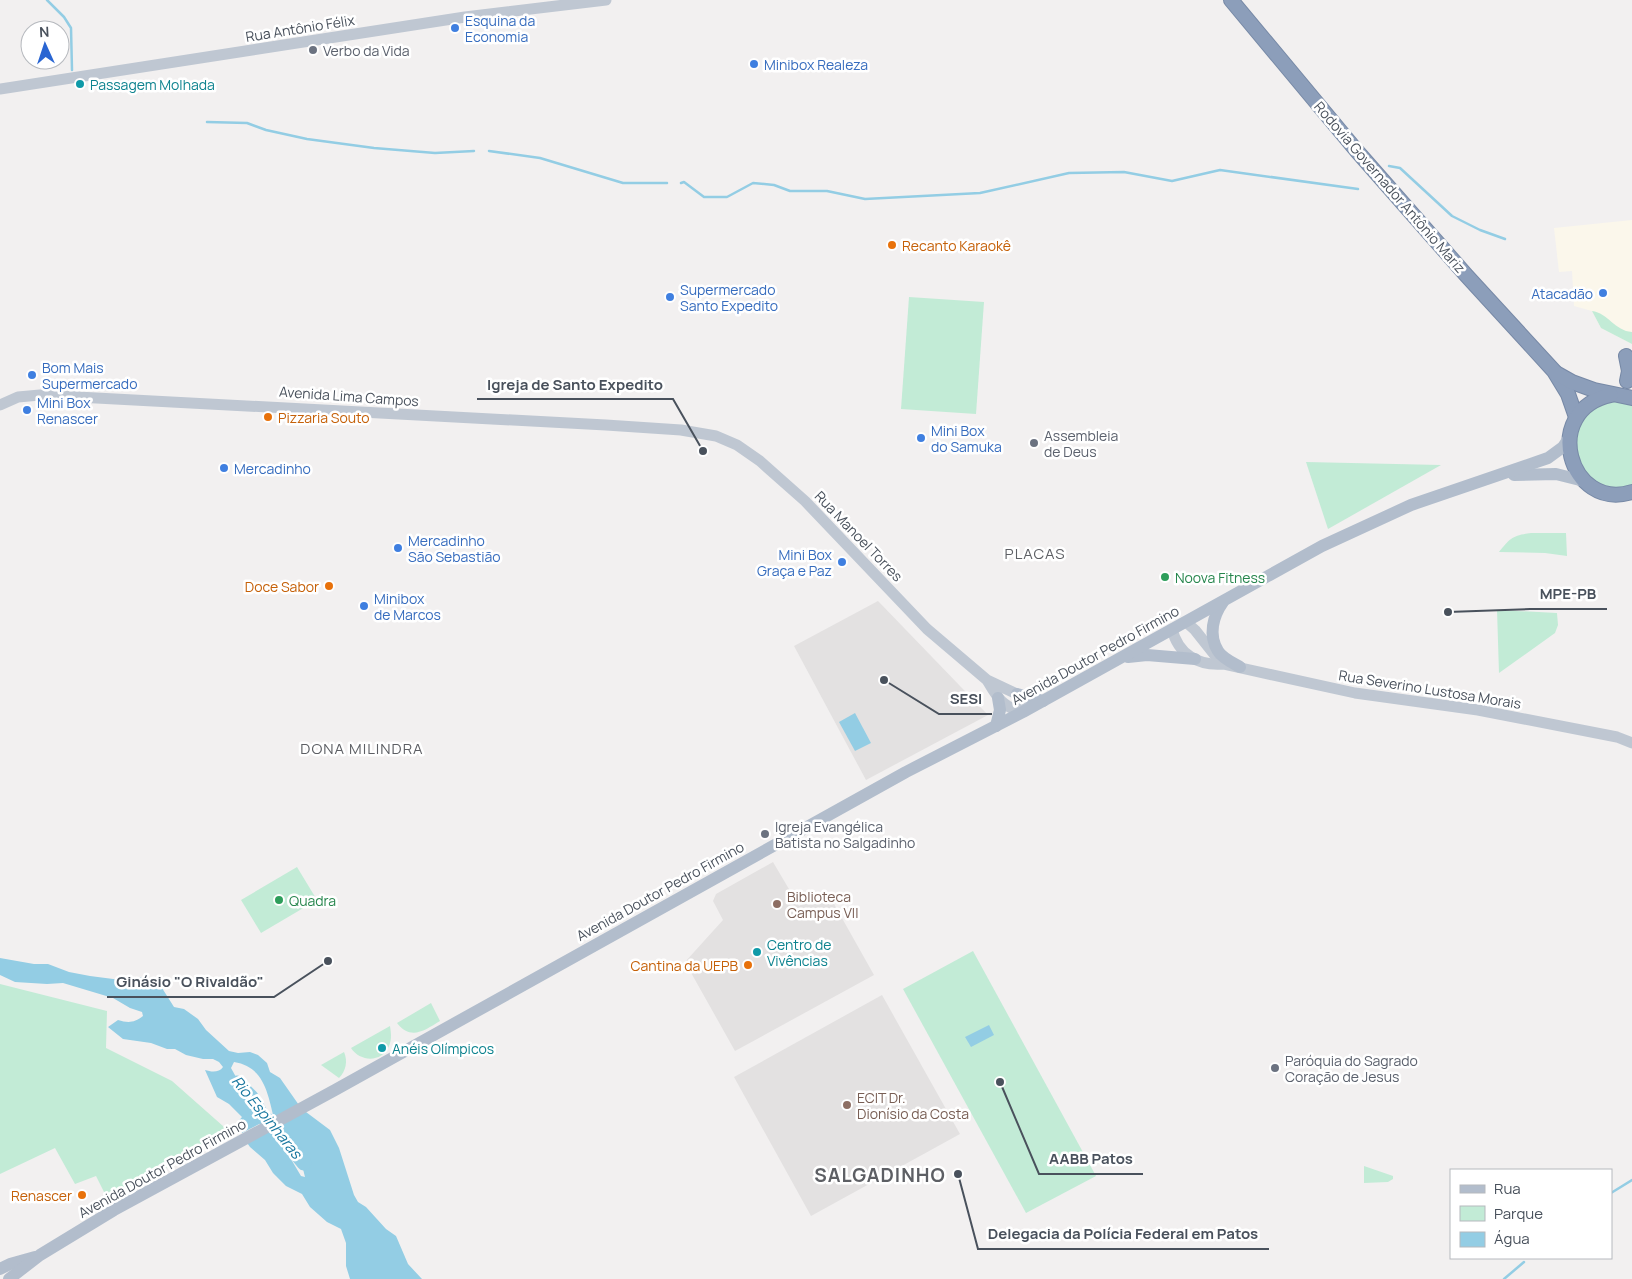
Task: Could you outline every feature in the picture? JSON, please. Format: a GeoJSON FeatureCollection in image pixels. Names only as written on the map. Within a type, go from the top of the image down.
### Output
{"type":"FeatureCollection","features":[{"type":"Feature","properties":{"kind":"highway","name":"Rodovia Governador Antônio Mariz"},"geometry":{"type":"LineString","coordinates":[[1231,0],[1352,145],[1466,275],[1554,371],[1568,394],[1576,417]]}},
{"type":"Feature","properties":{"kind":"highway"},"geometry":{"type":"LineString","coordinates":[[1626,356],[1630,378],[1621,396],[1591,402],[1576,417],[1571,427],[1568,448],[1573,466],[1584,481],[1607,493],[1625,494],[1632,492]]}},
{"type":"Feature","properties":{"kind":"highway","name":"Rodovia Governador Antônio Mariz"},"geometry":{"type":"LineString","coordinates":[[1554,371],[1582,386],[1621,396]]}},
{"type":"Feature","properties":{"kind":"main road","name":"Rua Antônio Félix"},"geometry":{"type":"LineString","coordinates":[[0,89],[466,17],[606,0]]}},
{"type":"Feature","properties":{"kind":"main road","name":"Avenida Lima Campos"},"geometry":{"type":"LineString","coordinates":[[0,405],[18,397],[40,394],[606,425],[697,432]]}},
{"type":"Feature","properties":{"kind":"main road","name":"Rua Manoel Torres"},"geometry":{"type":"LineString","coordinates":[[697,432],[716,436],[737,445],[760,461],[805,501],[927,629],[987,680],[1018,694]]}},
{"type":"Feature","properties":{"kind":"main road","name":"Avenida Doutor Pedro Firmino"},"geometry":{"type":"LineString","coordinates":[[10,1279],[40,1255],[114,1210],[341,1087],[906,772],[1023,712],[1322,546],[1411,505],[1548,458],[1563,447],[1569,438]]}},
{"type":"Feature","properties":{"kind":"main road","name":"Avenida Doutor Pedro Firmino"},"geometry":{"type":"LineString","coordinates":[[1491,478],[1542,473],[1566,476],[1584,481]]}},
{"type":"Feature","properties":{"kind":"main road"},"geometry":{"type":"LineString","coordinates":[[1224,600],[1216,612],[1213,623],[1213,637],[1222,656],[1240,667]]}},
{"type":"Feature","properties":{"kind":"main road"},"geometry":{"type":"LineString","coordinates":[[1186,622],[1223,664]]}},
{"type":"Feature","properties":{"kind":"main road"},"geometry":{"type":"LineString","coordinates":[[1172,629],[1181,649],[1195,659]]}},
{"type":"Feature","properties":{"kind":"main road"},"geometry":{"type":"LineString","coordinates":[[1120,658],[1147,655],[1195,659]]}},
{"type":"Feature","properties":{"kind":"main road","name":"Rua Severino Lustosa Morais"},"geometry":{"type":"LineString","coordinates":[[1195,659],[1204,664],[1223,664],[1240,667],[1355,693],[1478,710],[1607,735],[1617,737],[1632,744]]}},
{"type":"Feature","properties":{"kind":"main road","name":"Rua Manoel Torres"},"geometry":{"type":"LineString","coordinates":[[987,680],[998,698],[1009,708],[1023,712]]}},
{"type":"Feature","properties":{"kind":"main road"},"geometry":{"type":"LineString","coordinates":[[1018,694],[1043,701]]}},
{"type":"Feature","properties":{"kind":"main road"},"geometry":{"type":"LineString","coordinates":[[1018,694],[1022,701],[1023,712]]}},
{"type":"Feature","properties":{"kind":"main road"},"geometry":{"type":"LineString","coordinates":[[996,726],[1000,710],[998,698]]}},
{"type":"Feature","properties":{"kind":"main road","name":"Avenida Doutor Pedro Firmino"},"geometry":{"type":"LineString","coordinates":[[0,1269],[40,1255]]}},
{"type":"Feature","properties":{"kind":"shaded area","name":"Atacadão"},"geometry":{"type":"Polygon","coordinates":[[[1632,220],[1632,344],[1601,328],[1592,311],[1574,306],[1572,271],[1559,272],[1554,228],[1632,220]]]}},
{"type":"Feature","properties":{"kind":"shaded area"},"geometry":{"type":"Polygon","coordinates":[[[878,601],[988,715],[866,780],[794,646],[878,601]]]}},
{"type":"Feature","properties":{"kind":"shaded area"},"geometry":{"type":"Polygon","coordinates":[[[773,862],[799,906],[818,896],[825,897],[829,895],[874,975],[735,1051],[685,962],[723,920],[713,901],[716,894],[773,862]]]}},
{"type":"Feature","properties":{"kind":"shaded area","name":"ECIT Dr. Dionísio da Costa"},"geometry":{"type":"Polygon","coordinates":[[[882,995],[960,1134],[811,1216],[734,1077],[882,995]]]}},
{"type":"Feature","properties":{"kind":"green space"},"geometry":{"type":"Polygon","coordinates":[[[909,297],[984,302],[976,414],[901,409],[909,297]]]}},
{"type":"Feature","properties":{"kind":"green space"},"geometry":{"type":"Polygon","coordinates":[[[1592,311],[1603,315],[1621,329],[1632,332],[1632,344],[1601,328],[1592,311]]]}},
{"type":"Feature","properties":{"kind":"green space"},"geometry":{"type":"Polygon","coordinates":[[[1609,400],[1632,402],[1632,487],[1622,489],[1598,485],[1580,468],[1575,433],[1587,412],[1609,400]]]}},
{"type":"Feature","properties":{"kind":"green space"},"geometry":{"type":"Polygon","coordinates":[[[1306,462],[1441,465],[1328,529],[1306,462]]]}},
{"type":"Feature","properties":{"kind":"green space"},"geometry":{"type":"Polygon","coordinates":[[[1531,533],[1566,533],[1567,556],[1545,553],[1499,552],[1512,538],[1531,533]]]}},
{"type":"Feature","properties":{"kind":"green space"},"geometry":{"type":"Polygon","coordinates":[[[1497,610],[1557,613],[1558,625],[1555,633],[1499,673],[1497,610]]]}},
{"type":"Feature","properties":{"kind":"green space","name":"Quadra"},"geometry":{"type":"Polygon","coordinates":[[[297,867],[317,900],[261,933],[241,900],[297,867]]]}},
{"type":"Feature","properties":{"kind":"green space"},"geometry":{"type":"Polygon","coordinates":[[[973,951],[1096,1176],[1026,1213],[903,989],[973,951]]]}},
{"type":"Feature","properties":{"kind":"green space"},"geometry":{"type":"Polygon","coordinates":[[[0,984],[107,1011],[106,1048],[172,1081],[232,1134],[107,1198],[96,1176],[75,1184],[55,1148],[0,1174],[0,984]]]}},
{"type":"Feature","properties":{"kind":"green space"},"geometry":{"type":"Polygon","coordinates":[[[431,1003],[440,1021],[413,1033],[408,1032],[397,1023],[431,1003]]]}},
{"type":"Feature","properties":{"kind":"green space"},"geometry":{"type":"Polygon","coordinates":[[[390,1026],[390,1043],[386,1052],[376,1058],[371,1059],[360,1056],[351,1048],[390,1026]]]}},
{"type":"Feature","properties":{"kind":"green space"},"geometry":{"type":"Polygon","coordinates":[[[344,1052],[346,1066],[339,1078],[321,1065],[344,1052]]]}},
{"type":"Feature","properties":{"kind":"green space"},"geometry":{"type":"Polygon","coordinates":[[[1364,1166],[1393,1176],[1393,1179],[1388,1182],[1364,1183],[1364,1166]]]}},
{"type":"Feature","properties":{"kind":"water"},"geometry":{"type":"Polygon","coordinates":[[[855,713],[871,743],[855,751],[839,722],[855,713]]]}},
{"type":"Feature","properties":{"kind":"water"},"geometry":{"type":"Polygon","coordinates":[[[0,958],[34,964],[48,964],[69,972],[90,976],[121,980],[127,977],[149,978],[162,988],[174,1007],[184,1009],[198,1019],[206,1030],[229,1051],[238,1053],[250,1052],[258,1055],[267,1063],[270,1072],[280,1078],[301,1108],[275,1122],[267,1093],[259,1077],[245,1065],[234,1062],[231,1068],[246,1088],[265,1121],[242,1133],[236,1124],[242,1117],[229,1104],[217,1097],[205,1070],[212,1072],[219,1070],[223,1067],[219,1062],[213,1059],[186,1055],[175,1049],[167,1049],[151,1043],[123,1039],[108,1027],[118,1020],[128,1022],[137,1020],[143,1016],[142,1012],[130,1008],[113,998],[63,983],[15,982],[0,975],[0,958]]]}},
{"type":"Feature","properties":{"kind":"water"},"geometry":{"type":"Polygon","coordinates":[[[989,1025],[994,1035],[971,1047],[965,1037],[989,1025]]]}},
{"type":"Feature","properties":{"kind":"water"},"geometry":{"type":"Polygon","coordinates":[[[302,1109],[330,1130],[339,1148],[358,1202],[366,1207],[386,1229],[396,1236],[408,1264],[422,1279],[350,1279],[346,1266],[346,1243],[341,1229],[327,1222],[310,1207],[302,1194],[286,1186],[273,1173],[265,1160],[245,1140],[268,1127],[279,1139],[301,1176],[305,1177],[302,1165],[276,1124],[302,1109]]]}},
{"type":"Feature","properties":{"kind":"waterway"},"geometry":{"type":"LineString","coordinates":[[47,0],[64,17],[71,28],[72,70]]}},
{"type":"Feature","properties":{"kind":"waterway"},"geometry":{"type":"LineString","coordinates":[[207,122],[247,123],[266,130],[307,139],[374,148],[435,153],[474,151]]}},
{"type":"Feature","properties":{"kind":"waterway"},"geometry":{"type":"LineString","coordinates":[[489,151],[540,158],[623,183],[667,183]]}},
{"type":"Feature","properties":{"kind":"waterway"},"geometry":{"type":"LineString","coordinates":[[1389,166],[1400,168],[1452,216],[1480,230],[1505,239]]}},
{"type":"Feature","properties":{"kind":"waterway"},"geometry":{"type":"LineString","coordinates":[[681,183],[684,182],[704,197],[727,197],[753,183],[774,185],[790,191],[827,191],[865,199],[980,193],[1069,173],[1124,172],[1172,181],[1220,170],[1358,189]]}},
{"type":"Feature","properties":{"kind":"waterway","name":"Rio Espinharas"},"geometry":{"type":"LineString","coordinates":[[237,1083],[251,1097],[262,1116],[272,1124],[304,1163]]}},
{"type":"Feature","properties":{"kind":"waterway"},"geometry":{"type":"LineString","coordinates":[[1612,1192],[1632,1180]]}},
{"type":"Feature","properties":{"kind":"waterway"},"geometry":{"type":"LineString","coordinates":[[1504,1279],[1524,1262]]}},
{"type":"Feature","properties":{"kind":"place","name":"Esquina da Economia"},"geometry":{"type":"Point","coordinates":[455,28]}},
{"type":"Feature","properties":{"kind":"place","name":"Verbo da Vida"},"geometry":{"type":"Point","coordinates":[313,50]}},
{"type":"Feature","properties":{"kind":"place","name":"Minibox Realeza"},"geometry":{"type":"Point","coordinates":[754,64]}},
{"type":"Feature","properties":{"kind":"place","name":"Passagem Molhada"},"geometry":{"type":"Point","coordinates":[80,84]}},
{"type":"Feature","properties":{"kind":"place","name":"Recanto Karaokê"},"geometry":{"type":"Point","coordinates":[892,245]}},
{"type":"Feature","properties":{"kind":"place","name":"Atacadão"},"geometry":{"type":"Point","coordinates":[1603,293]}},
{"type":"Feature","properties":{"kind":"place","name":"Supermercado Santo Expedito"},"geometry":{"type":"Point","coordinates":[670,297]}},
{"type":"Feature","properties":{"kind":"place","name":"Bom Mais Supermercado"},"geometry":{"type":"Point","coordinates":[32,375]}},
{"type":"Feature","properties":{"kind":"place","name":"Mini Box Renascer"},"geometry":{"type":"Point","coordinates":[27,410]}},
{"type":"Feature","properties":{"kind":"place","name":"Pizzaria Souto"},"geometry":{"type":"Point","coordinates":[268,417]}},
{"type":"Feature","properties":{"kind":"place","name":"Mini Box do Samuka"},"geometry":{"type":"Point","coordinates":[921,438]}},
{"type":"Feature","properties":{"kind":"place","name":"Assembleia de Deus"},"geometry":{"type":"Point","coordinates":[1034,443]}},
{"type":"Feature","properties":{"kind":"place","name":"Igreja de Santo Expedito"},"geometry":{"type":"Point","coordinates":[703,451]}},
{"type":"Feature","properties":{"kind":"place","name":"Mercadinho"},"geometry":{"type":"Point","coordinates":[224,468]}},
{"type":"Feature","properties":{"kind":"place","name":"Mercadinho São Sebastião"},"geometry":{"type":"Point","coordinates":[398,548]}},
{"type":"Feature","properties":{"kind":"place","name":"Mini Box Graça e Paz"},"geometry":{"type":"Point","coordinates":[842,562]}},
{"type":"Feature","properties":{"kind":"place","name":"Noova Fitness"},"geometry":{"type":"Point","coordinates":[1165,577]}},
{"type":"Feature","properties":{"kind":"place","name":"Doce Sabor"},"geometry":{"type":"Point","coordinates":[329,586]}},
{"type":"Feature","properties":{"kind":"place","name":"Minibox de Marcos"},"geometry":{"type":"Point","coordinates":[364,606]}},
{"type":"Feature","properties":{"kind":"place","name":"MPE-PB"},"geometry":{"type":"Point","coordinates":[1448,612]}},
{"type":"Feature","properties":{"kind":"place","name":"SESI"},"geometry":{"type":"Point","coordinates":[884,680]}},
{"type":"Feature","properties":{"kind":"place","name":"Igreja Evangélica Batista no Salgadinho"},"geometry":{"type":"Point","coordinates":[765,834]}},
{"type":"Feature","properties":{"kind":"place","name":"Quadra"},"geometry":{"type":"Point","coordinates":[279,900]}},
{"type":"Feature","properties":{"kind":"place","name":"Biblioteca Campus VII"},"geometry":{"type":"Point","coordinates":[777,904]}},
{"type":"Feature","properties":{"kind":"place","name":"Centro de Vivências"},"geometry":{"type":"Point","coordinates":[757,952]}},
{"type":"Feature","properties":{"kind":"place","name":"Ginásio \"O Rivaldão\""},"geometry":{"type":"Point","coordinates":[328,961]}},
{"type":"Feature","properties":{"kind":"place","name":"Cantina da UEPB"},"geometry":{"type":"Point","coordinates":[748,965]}},
{"type":"Feature","properties":{"kind":"place","name":"Anéis Olímpicos"},"geometry":{"type":"Point","coordinates":[382,1048]}},
{"type":"Feature","properties":{"kind":"place","name":"Paróquia do Sagrado Coração de Jesus"},"geometry":{"type":"Point","coordinates":[1275,1068]}},
{"type":"Feature","properties":{"kind":"place","name":"AABB Patos"},"geometry":{"type":"Point","coordinates":[1000,1082]}},
{"type":"Feature","properties":{"kind":"place","name":"ECIT Dr. Dionísio da Costa"},"geometry":{"type":"Point","coordinates":[847,1105]}},
{"type":"Feature","properties":{"kind":"place","name":"Delegacia da Polícia Federal em Patos"},"geometry":{"type":"Point","coordinates":[958,1174]}},
{"type":"Feature","properties":{"kind":"place","name":"Renascer"},"geometry":{"type":"Point","coordinates":[82,1195]}},
{"type":"Feature","properties":{"kind":"district","name":"PLACAS"},"geometry":{"type":"Point","coordinates":[1035,553]}},
{"type":"Feature","properties":{"kind":"district","name":"DONA MILINDRA"},"geometry":{"type":"Point","coordinates":[362,748]}},
{"type":"Feature","properties":{"kind":"district","name":"SALGADINHO"},"geometry":{"type":"Point","coordinates":[880,1175]}}]}
